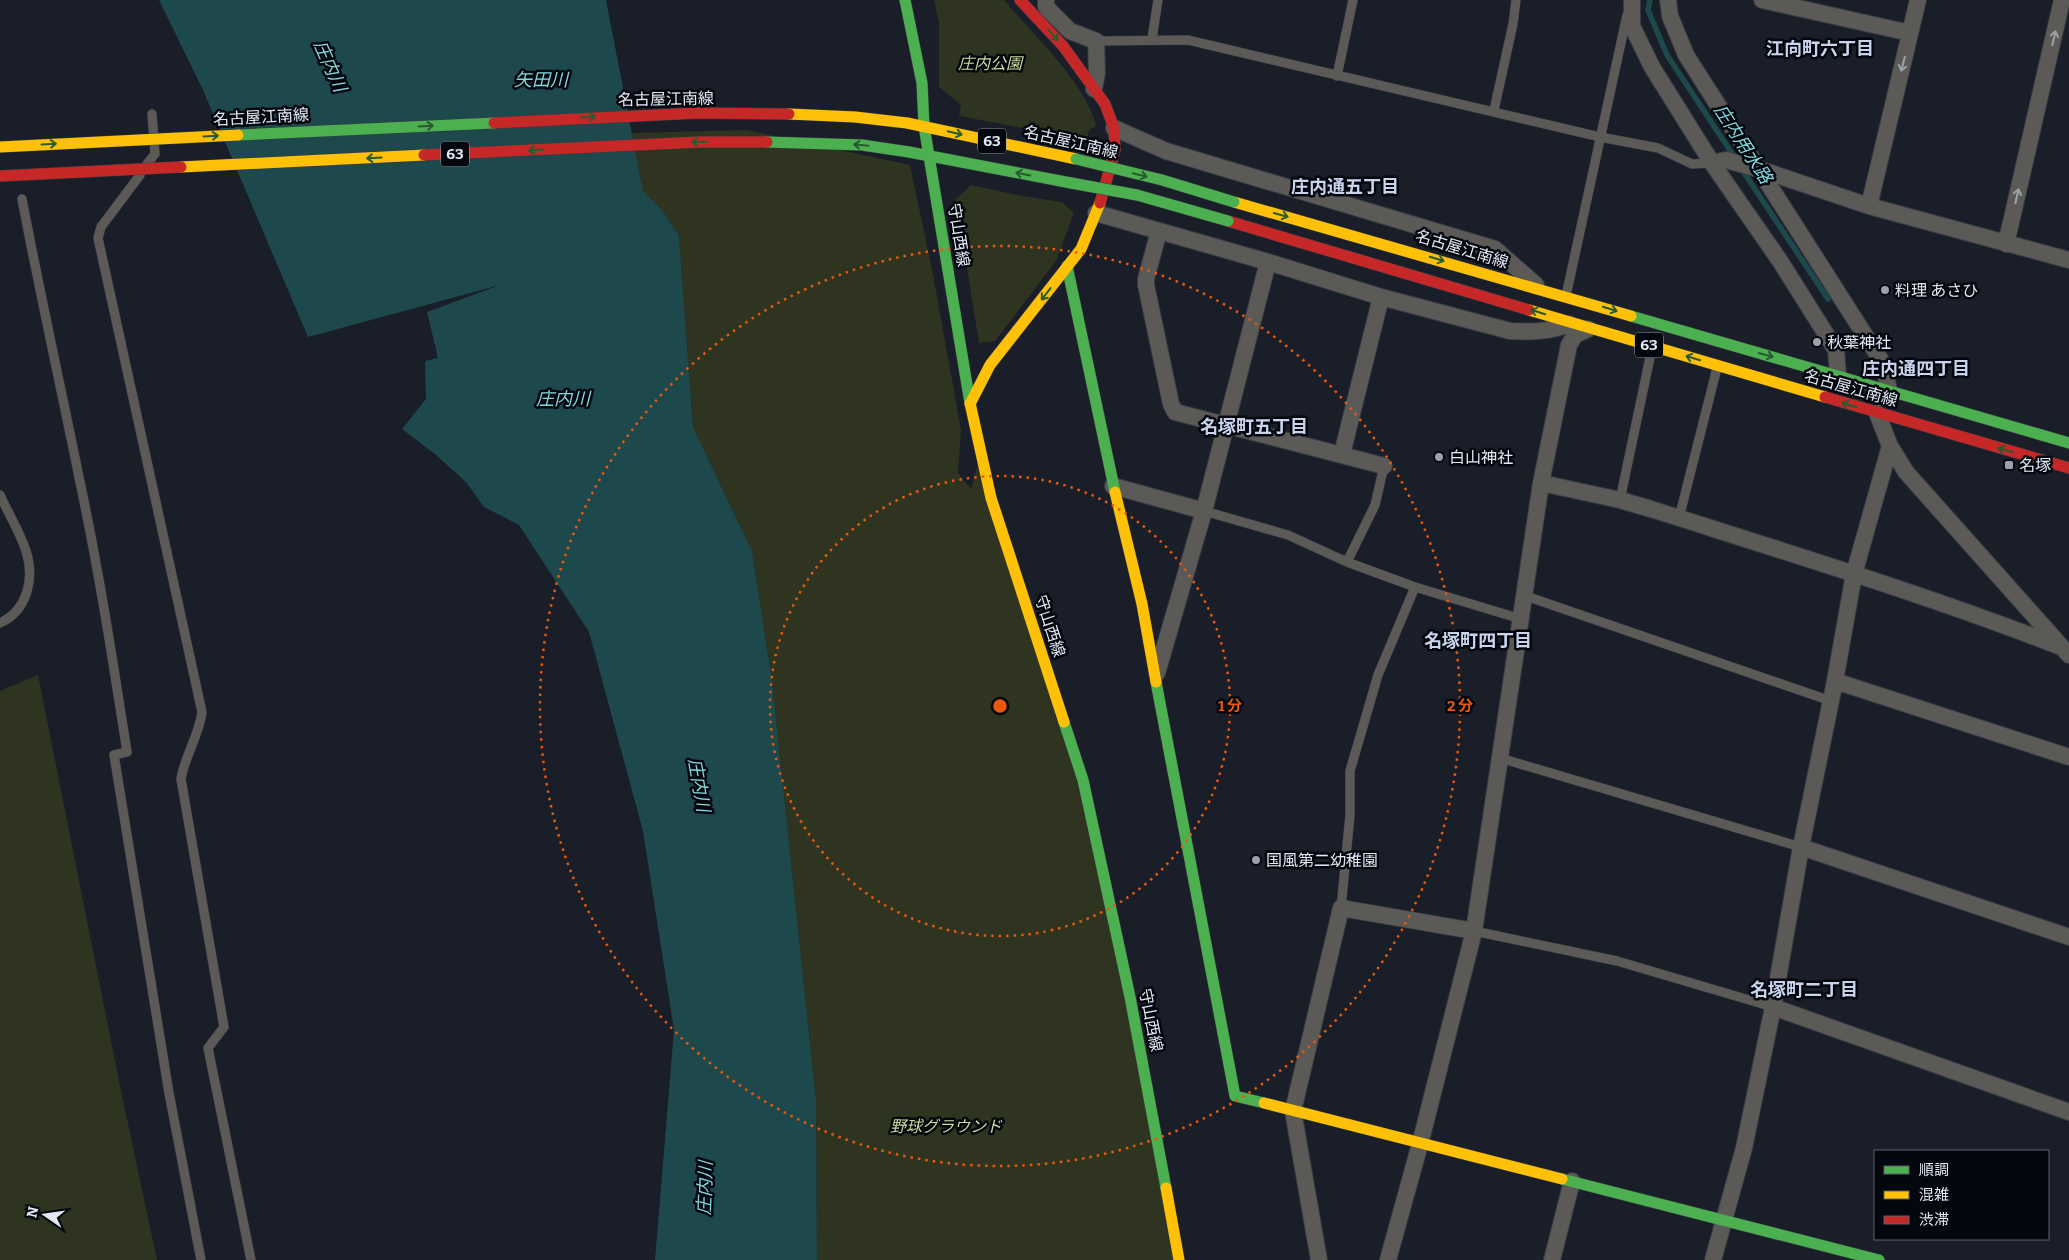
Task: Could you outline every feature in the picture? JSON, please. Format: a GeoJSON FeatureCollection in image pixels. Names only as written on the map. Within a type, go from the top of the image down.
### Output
{"type":"FeatureCollection","features":[{"type":"Feature","properties":{"kind":"main road","name":"守山西線"},"geometry":{"type":"LineString","coordinates":[[906,0],[922,82],[924,126],[970,404],[991,498],[1084,780],[1130,998],[1179,1260]]}},
{"type":"Feature","properties":{"kind":"main road"},"geometry":{"type":"LineString","coordinates":[[970,404],[990,366],[1081,249],[1096,213],[1115,150],[1114,128],[1105,104],[1063,46],[1020,0]]}},
{"type":"Feature","properties":{"kind":"main road","name":"名古屋江南線"},"geometry":{"type":"LineString","coordinates":[[0,147],[633,114],[807,114],[873,118],[924,126],[1162,180],[2069,443]]}},
{"type":"Feature","properties":{"kind":"main road","name":"名古屋江南線"},"geometry":{"type":"LineString","coordinates":[[0,176],[700,142],[804,142],[862,145],[929,155],[1136,195],[1588,329],[1652,345],[1877,413],[2069,468]]}},
{"type":"Feature","properties":{"kind":"main road"},"geometry":{"type":"LineString","coordinates":[[1067,266],[1113,486],[1142,604],[1235,1096],[1879,1260]]}},
{"type":"Feature","properties":{"kind":"street"},"geometry":{"type":"LineString","coordinates":[[1046,0],[1046,7],[1070,31],[1096,41],[1097,73],[1094,89]]}},
{"type":"Feature","properties":{"kind":"street"},"geometry":{"type":"LineString","coordinates":[[1631,0],[1632,26],[1652,67],[1719,162],[1836,350],[1838,375]]}},
{"type":"Feature","properties":{"kind":"street"},"geometry":{"type":"LineString","coordinates":[[1668,0],[1670,16],[1686,55],[1755,168],[1884,365],[1889,391]]}},
{"type":"Feature","properties":{"kind":"street"},"geometry":{"type":"LineString","coordinates":[[1762,0],[1910,33]]}},
{"type":"Feature","properties":{"kind":"street"},"geometry":{"type":"LineString","coordinates":[[1868,206],[1918,0]]}},
{"type":"Feature","properties":{"kind":"street"},"geometry":{"type":"LineString","coordinates":[[2006,244],[2062,0]]}},
{"type":"Feature","properties":{"kind":"street"},"geometry":{"type":"LineString","coordinates":[[1114,128],[1166,151],[1495,249],[1535,282],[1539,289]]}},
{"type":"Feature","properties":{"kind":"street"},"geometry":{"type":"LineString","coordinates":[[1719,162],[1755,168],[1868,206],[2069,260]]}},
{"type":"Feature","properties":{"kind":"street"},"geometry":{"type":"LineString","coordinates":[[1096,213],[1268,262],[1381,297],[1510,331],[1530,332],[1559,328],[1571,324]]}},
{"type":"Feature","properties":{"kind":"street"},"geometry":{"type":"LineString","coordinates":[[1159,230],[1146,285],[1171,404],[1175,412],[1384,466]]}},
{"type":"Feature","properties":{"kind":"street"},"geometry":{"type":"LineString","coordinates":[[1156,678],[1204,511],[1268,262]]}},
{"type":"Feature","properties":{"kind":"street"},"geometry":{"type":"LineString","coordinates":[[1342,454],[1381,297]]}},
{"type":"Feature","properties":{"kind":"street"},"geometry":{"type":"LineString","coordinates":[[1388,1260],[1420,1144],[1474,931],[1541,483],[1569,345],[1575,336],[1588,329]]}},
{"type":"Feature","properties":{"kind":"street"},"geometry":{"type":"LineString","coordinates":[[1877,413],[1890,446],[1906,472],[2065,651]]}},
{"type":"Feature","properties":{"kind":"street"},"geometry":{"type":"LineString","coordinates":[[1713,1260],[1744,1148],[1773,1007],[1801,847],[1835,681],[1854,574],[1890,446]]}},
{"type":"Feature","properties":{"kind":"street"},"geometry":{"type":"LineString","coordinates":[[1541,483],[1620,500],[1854,574],[1994,621],[2065,651]]}},
{"type":"Feature","properties":{"kind":"street"},"geometry":{"type":"LineString","coordinates":[[1113,486],[1204,511]]}},
{"type":"Feature","properties":{"kind":"street"},"geometry":{"type":"LineString","coordinates":[[1835,681],[2069,757]]}},
{"type":"Feature","properties":{"kind":"street"},"geometry":{"type":"LineString","coordinates":[[1801,847],[2069,937]]}},
{"type":"Feature","properties":{"kind":"street"},"geometry":{"type":"LineString","coordinates":[[1319,1260],[1293,1111],[1341,908],[1474,931]]}},
{"type":"Feature","properties":{"kind":"street"},"geometry":{"type":"LineString","coordinates":[[1773,1007],[2069,1112]]}},
{"type":"Feature","properties":{"kind":"street"},"geometry":{"type":"LineString","coordinates":[[1552,1260],[1572,1181]]}},
{"type":"Feature","properties":{"kind":"lane"},"geometry":{"type":"LineString","coordinates":[[1152,39],[1158,0]]}},
{"type":"Feature","properties":{"kind":"lane"},"geometry":{"type":"LineString","coordinates":[[1337,76],[1353,0]]}},
{"type":"Feature","properties":{"kind":"lane"},"geometry":{"type":"LineString","coordinates":[[1494,110],[1513,24],[1516,0]]}},
{"type":"Feature","properties":{"kind":"lane"},"geometry":{"type":"LineString","coordinates":[[1566,296],[1631,0]]}},
{"type":"Feature","properties":{"kind":"lane"},"geometry":{"type":"LineString","coordinates":[[1096,41],[1188,40],[1337,76],[1494,110],[1600,137],[1658,148],[1692,164],[1719,162]]}},
{"type":"Feature","properties":{"kind":"lane"},"geometry":{"type":"LineString","coordinates":[[152,114],[155,154],[101,227],[98,238],[202,712],[200,729],[184,765],[181,779],[224,1027],[208,1048],[251,1260]]}},
{"type":"Feature","properties":{"kind":"lane"},"geometry":{"type":"LineString","coordinates":[[22,199],[81,484],[115,676],[127,752],[114,754],[168,1084],[201,1260]]}},
{"type":"Feature","properties":{"kind":"lane"},"geometry":{"type":"LineString","coordinates":[[1620,500],[1652,345]]}},
{"type":"Feature","properties":{"kind":"lane"},"geometry":{"type":"LineString","coordinates":[[1679,518],[1718,366]]}},
{"type":"Feature","properties":{"kind":"lane"},"geometry":{"type":"LineString","coordinates":[[1347,562],[1375,505],[1384,466]]}},
{"type":"Feature","properties":{"kind":"lane"},"geometry":{"type":"LineString","coordinates":[[0,495],[26,552],[29,574],[28,590],[21,607],[10,619],[0,623]]}},
{"type":"Feature","properties":{"kind":"lane"},"geometry":{"type":"LineString","coordinates":[[1204,511],[1288,535],[1347,562],[1415,587],[1521,619]]}},
{"type":"Feature","properties":{"kind":"lane"},"geometry":{"type":"LineString","coordinates":[[1341,908],[1350,815],[1350,771],[1378,675],[1415,587]]}},
{"type":"Feature","properties":{"kind":"lane"},"geometry":{"type":"LineString","coordinates":[[1523,595],[1831,701]]}},
{"type":"Feature","properties":{"kind":"lane"},"geometry":{"type":"LineString","coordinates":[[1500,758],[1801,847]]}},
{"type":"Feature","properties":{"kind":"lane"},"geometry":{"type":"LineString","coordinates":[[1474,931],[1617,962],[1773,1007]]}},
{"type":"Feature","properties":{"kind":"green space","name":"庄内公園"},"geometry":{"type":"Polygon","coordinates":[[[934,0],[1004,0],[1057,60],[1082,94],[1091,110],[1096,126],[1089,130],[1087,140],[959,116],[961,105],[939,87],[939,23],[934,0]]]}},
{"type":"Feature","properties":{"kind":"green space","name":"野球グラウンド"},"geometry":{"type":"Polygon","coordinates":[[[747,130],[910,165],[932,269],[961,430],[958,473],[971,489],[981,451],[1083,780],[1178,1260],[817,1260],[816,1100],[772,681],[752,551],[693,427],[679,236],[663,211],[643,191],[632,133],[747,130]]]}},
{"type":"Feature","properties":{"kind":"green space"},"geometry":{"type":"Polygon","coordinates":[[[971,185],[1062,202],[1074,213],[1056,261],[995,341],[979,343],[956,199],[971,185]]]}},
{"type":"Feature","properties":{"kind":"green space"},"geometry":{"type":"Polygon","coordinates":[[[38,675],[120,1086],[157,1260],[0,1260],[0,691],[38,675]]]}},
{"type":"Feature","properties":{"kind":"water","name":"庄内川"},"geometry":{"type":"Polygon","coordinates":[[[159,0],[606,0],[643,191],[663,211],[679,236],[693,427],[752,551],[772,681],[816,1100],[817,1260],[655,1260],[674,1030],[643,831],[589,632],[519,525],[484,507],[466,482],[436,455],[402,429],[426,399],[425,361],[438,358],[427,312],[500,285],[308,337],[203,90],[159,0]]]}},
{"type":"Feature","properties":{"kind":"waterway","name":"庄内用水路"},"geometry":{"type":"LineString","coordinates":[[1650,0],[1648,10],[1667,55],[1735,158]]}},
{"type":"Feature","properties":{"kind":"waterway","name":"庄内用水路"},"geometry":{"type":"LineString","coordinates":[[1741,168],[1828,299]]}},
{"type":"Feature","properties":{"kind":"traffic: fast"},"geometry":{"type":"LineString","coordinates":[[905,0],[922,83],[924,126],[970,403]]}},
{"type":"Feature","properties":{"kind":"traffic: fast"},"geometry":{"type":"LineString","coordinates":[[238,135],[494,123]]}},
{"type":"Feature","properties":{"kind":"traffic: fast"},"geometry":{"type":"LineString","coordinates":[[767,142],[862,145],[909,152]]}},
{"type":"Feature","properties":{"kind":"traffic: fast"},"geometry":{"type":"LineString","coordinates":[[909,152],[1071,183]]}},
{"type":"Feature","properties":{"kind":"traffic: fast"},"geometry":{"type":"LineString","coordinates":[[1076,159],[1162,180],[1234,202]]}},
{"type":"Feature","properties":{"kind":"traffic: fast"},"geometry":{"type":"LineString","coordinates":[[1071,183],[1137,195],[1228,221]]}},
{"type":"Feature","properties":{"kind":"traffic: fast"},"geometry":{"type":"LineString","coordinates":[[1067,266],[1115,492]]}},
{"type":"Feature","properties":{"kind":"traffic: fast"},"geometry":{"type":"LineString","coordinates":[[1631,316],[2069,443]]}},
{"type":"Feature","properties":{"kind":"traffic: fast"},"geometry":{"type":"LineString","coordinates":[[1156,682],[1235,1096],[1264,1103]]}},
{"type":"Feature","properties":{"kind":"traffic: fast"},"geometry":{"type":"LineString","coordinates":[[1064,722],[1083,780],[1130,997],[1166,1188]]}},
{"type":"Feature","properties":{"kind":"traffic: fast"},"geometry":{"type":"LineString","coordinates":[[1562,1179],[1879,1260]]}},
{"type":"Feature","properties":{"kind":"traffic: slow"},"geometry":{"type":"LineString","coordinates":[[789,114],[855,117],[907,123]]}},
{"type":"Feature","properties":{"kind":"traffic: slow"},"geometry":{"type":"LineString","coordinates":[[907,123],[1076,159]]}},
{"type":"Feature","properties":{"kind":"traffic: slow"},"geometry":{"type":"LineString","coordinates":[[0,147],[238,135]]}},
{"type":"Feature","properties":{"kind":"traffic: slow"},"geometry":{"type":"LineString","coordinates":[[181,167],[424,155]]}},
{"type":"Feature","properties":{"kind":"traffic: slow"},"geometry":{"type":"LineString","coordinates":[[1234,202],[1631,316]]}},
{"type":"Feature","properties":{"kind":"traffic: slow"},"geometry":{"type":"LineString","coordinates":[[970,404],[990,365],[1081,249],[1100,203]]}},
{"type":"Feature","properties":{"kind":"traffic: slow"},"geometry":{"type":"LineString","coordinates":[[1529,310],[1825,397]]}},
{"type":"Feature","properties":{"kind":"traffic: slow"},"geometry":{"type":"LineString","coordinates":[[970,403],[991,498],[1064,722]]}},
{"type":"Feature","properties":{"kind":"traffic: slow"},"geometry":{"type":"LineString","coordinates":[[1115,492],[1142,604],[1156,682]]}},
{"type":"Feature","properties":{"kind":"traffic: slow"},"geometry":{"type":"LineString","coordinates":[[1264,1103],[1562,1179]]}},
{"type":"Feature","properties":{"kind":"traffic: slow"},"geometry":{"type":"LineString","coordinates":[[1166,1188],[1179,1260]]}},
{"type":"Feature","properties":{"kind":"traffic: jam"},"geometry":{"type":"LineString","coordinates":[[1020,0],[1063,46],[1105,104],[1114,128],[1115,150],[1100,203]]}},
{"type":"Feature","properties":{"kind":"traffic: jam"},"geometry":{"type":"LineString","coordinates":[[494,123],[698,113],[789,114]]}},
{"type":"Feature","properties":{"kind":"traffic: jam"},"geometry":{"type":"LineString","coordinates":[[424,155],[700,142],[767,142]]}},
{"type":"Feature","properties":{"kind":"traffic: jam"},"geometry":{"type":"LineString","coordinates":[[0,176],[181,167]]}},
{"type":"Feature","properties":{"kind":"traffic: jam"},"geometry":{"type":"LineString","coordinates":[[1228,221],[1529,310]]}},
{"type":"Feature","properties":{"kind":"traffic: jam"},"geometry":{"type":"LineString","coordinates":[[1825,397],[2069,468]]}},
{"type":"Feature","properties":{"kind":"place","name":"料理 あさひ"},"geometry":{"type":"Point","coordinates":[1885,290]}},
{"type":"Feature","properties":{"kind":"place","name":"秋葉神社"},"geometry":{"type":"Point","coordinates":[1817,342]}},
{"type":"Feature","properties":{"kind":"place","name":"白山神社"},"geometry":{"type":"Point","coordinates":[1439,457]}},
{"type":"Feature","properties":{"kind":"place","name":"名塚"},"geometry":{"type":"Point","coordinates":[2009,465]}},
{"type":"Feature","properties":{"kind":"place","name":"国風第二幼稚園"},"geometry":{"type":"Point","coordinates":[1256,860]}},
{"type":"Feature","properties":{"kind":"district","name":"江向町六丁目"},"geometry":{"type":"Point","coordinates":[1820,49]}},
{"type":"Feature","properties":{"kind":"district","name":"庄内通五丁目"},"geometry":{"type":"Point","coordinates":[1345,187]}},
{"type":"Feature","properties":{"kind":"district","name":"庄内通四丁目"},"geometry":{"type":"Point","coordinates":[1916,369]}},
{"type":"Feature","properties":{"kind":"district","name":"名塚町五丁目"},"geometry":{"type":"Point","coordinates":[1254,427]}},
{"type":"Feature","properties":{"kind":"district","name":"名塚町四丁目"},"geometry":{"type":"Point","coordinates":[1478,641]}},
{"type":"Feature","properties":{"kind":"district","name":"名塚町二丁目"},"geometry":{"type":"Point","coordinates":[1804,990]}},
{"type":"Feature","properties":{"kind":"water label","name":"矢田川"},"geometry":{"type":"Point","coordinates":[541,80]}}]}
